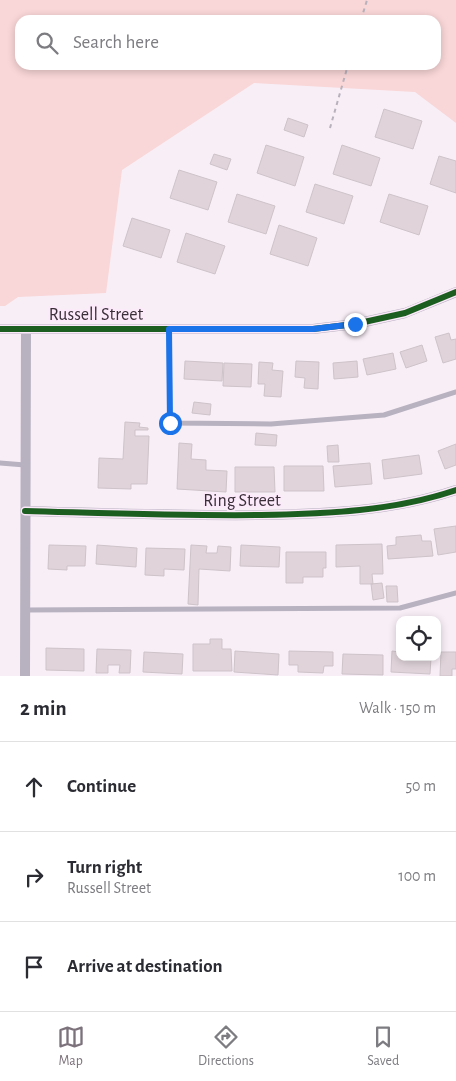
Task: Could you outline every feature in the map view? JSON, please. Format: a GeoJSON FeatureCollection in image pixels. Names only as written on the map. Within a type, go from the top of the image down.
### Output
{"type":"FeatureCollection","features":[{"type":"Feature","properties":{"kind":"street","name":"Russell Street"},"geometry":{"type":"LineString","coordinates":[[0,329],[313,329],[355,324],[405,313],[456,292]]}},
{"type":"Feature","properties":{"kind":"street"},"geometry":{"type":"LineString","coordinates":[[25,676],[26,329]]}},
{"type":"Feature","properties":{"kind":"street","name":"Ring Street"},"geometry":{"type":"LineString","coordinates":[[25,511],[223,516],[306,514],[367,510],[456,490]]}},
{"type":"Feature","properties":{"kind":"lane"},"geometry":{"type":"LineString","coordinates":[[169,329],[170,423],[272,424],[384,415],[456,392]]}},
{"type":"Feature","properties":{"kind":"lane"},"geometry":{"type":"LineString","coordinates":[[0,463],[25,465]]}},
{"type":"Feature","properties":{"kind":"lane"},"geometry":{"type":"LineString","coordinates":[[25,610],[400,608],[456,593]]}},
{"type":"Feature","properties":{"kind":"path"},"geometry":{"type":"LineString","coordinates":[[362,15],[367,0]]}},
{"type":"Feature","properties":{"kind":"path"},"geometry":{"type":"LineString","coordinates":[[330,128],[347,70]]}},
{"type":"Feature","properties":{"kind":"shaded area"},"geometry":{"type":"Polygon","coordinates":[[[0,0],[456,0],[456,123],[415,92],[254,83],[122,170],[106,293],[18,297],[5,306],[0,306],[0,0]]]}},
{"type":"Feature","properties":{"kind":"building"},"geometry":{"type":"Polygon","coordinates":[[[384,109],[422,121],[413,149],[375,137],[384,109]]]}},
{"type":"Feature","properties":{"kind":"building"},"geometry":{"type":"Polygon","coordinates":[[[288,118],[308,125],[304,137],[284,130],[288,118]]]}},
{"type":"Feature","properties":{"kind":"building"},"geometry":{"type":"Polygon","coordinates":[[[266,145],[304,157],[295,186],[257,173],[266,145]]]}},
{"type":"Feature","properties":{"kind":"building"},"geometry":{"type":"Polygon","coordinates":[[[342,145],[380,158],[371,186],[333,174],[342,145]]]}},
{"type":"Feature","properties":{"kind":"building"},"geometry":{"type":"Polygon","coordinates":[[[214,154],[231,159],[227,170],[210,164],[214,154]]]}},
{"type":"Feature","properties":{"kind":"building"},"geometry":{"type":"Polygon","coordinates":[[[439,156],[456,161],[456,193],[430,184],[439,156]]]}},
{"type":"Feature","properties":{"kind":"building"},"geometry":{"type":"Polygon","coordinates":[[[179,170],[217,182],[208,210],[170,198],[179,170]]]}},
{"type":"Feature","properties":{"kind":"building"},"geometry":{"type":"Polygon","coordinates":[[[315,184],[353,196],[344,224],[306,212],[315,184]]]}},
{"type":"Feature","properties":{"kind":"building"},"geometry":{"type":"Polygon","coordinates":[[[237,194],[275,206],[266,234],[228,222],[237,194]]]}},
{"type":"Feature","properties":{"kind":"building"},"geometry":{"type":"Polygon","coordinates":[[[389,194],[428,206],[419,235],[380,222],[389,194]]]}},
{"type":"Feature","properties":{"kind":"building"},"geometry":{"type":"Polygon","coordinates":[[[132,218],[170,230],[161,258],[123,246],[132,218]]]}},
{"type":"Feature","properties":{"kind":"building"},"geometry":{"type":"Polygon","coordinates":[[[279,225],[317,238],[308,266],[270,254],[279,225]]]}},
{"type":"Feature","properties":{"kind":"building"},"geometry":{"type":"Polygon","coordinates":[[[186,233],[225,246],[215,274],[177,262],[186,233]]]}},
{"type":"Feature","properties":{"kind":"building"},"geometry":{"type":"Polygon","coordinates":[[[449,333],[451,340],[456,339],[456,359],[443,363],[435,337],[449,333]]]}},
{"type":"Feature","properties":{"kind":"building"},"geometry":{"type":"Polygon","coordinates":[[[422,345],[427,361],[406,368],[400,352],[422,345]]]}},
{"type":"Feature","properties":{"kind":"building"},"geometry":{"type":"Polygon","coordinates":[[[393,353],[396,369],[367,375],[363,359],[393,353]]]}},
{"type":"Feature","properties":{"kind":"building"},"geometry":{"type":"Polygon","coordinates":[[[185,361],[223,363],[222,381],[184,379],[185,361]]]}},
{"type":"Feature","properties":{"kind":"building"},"geometry":{"type":"Polygon","coordinates":[[[296,361],[319,362],[318,389],[304,388],[305,378],[295,377],[296,361]]]}},
{"type":"Feature","properties":{"kind":"building"},"geometry":{"type":"Polygon","coordinates":[[[357,361],[358,377],[334,379],[333,363],[357,361]]]}},
{"type":"Feature","properties":{"kind":"building"},"geometry":{"type":"Polygon","coordinates":[[[259,362],[273,363],[272,370],[283,371],[281,397],[264,396],[265,384],[258,384],[259,362]]]}},
{"type":"Feature","properties":{"kind":"building"},"geometry":{"type":"Polygon","coordinates":[[[224,363],[252,364],[251,387],[223,386],[224,363]]]}},
{"type":"Feature","properties":{"kind":"building"},"geometry":{"type":"Polygon","coordinates":[[[194,402],[211,404],[210,415],[192,413],[194,402]]]}},
{"type":"Feature","properties":{"kind":"building"},"geometry":{"type":"Polygon","coordinates":[[[125,422],[140,423],[139,427],[148,428],[148,430],[135,430],[135,436],[149,436],[147,484],[131,484],[131,489],[98,488],[99,458],[123,459],[125,422]]]}},
{"type":"Feature","properties":{"kind":"building"},"geometry":{"type":"Polygon","coordinates":[[[256,433],[277,435],[276,446],[255,445],[256,433]]]}},
{"type":"Feature","properties":{"kind":"building"},"geometry":{"type":"Polygon","coordinates":[[[179,443],[192,444],[191,459],[206,460],[206,470],[227,471],[226,492],[177,489],[179,443]]]}},
{"type":"Feature","properties":{"kind":"building"},"geometry":{"type":"Polygon","coordinates":[[[456,444],[456,465],[445,469],[438,451],[456,444]]]}},
{"type":"Feature","properties":{"kind":"building"},"geometry":{"type":"Polygon","coordinates":[[[338,445],[339,462],[328,462],[327,446],[338,445]]]}},
{"type":"Feature","properties":{"kind":"building"},"geometry":{"type":"Polygon","coordinates":[[[419,455],[422,474],[384,479],[382,460],[419,455]]]}},
{"type":"Feature","properties":{"kind":"building"},"geometry":{"type":"Polygon","coordinates":[[[370,463],[372,484],[335,487],[333,466],[370,463]]]}},
{"type":"Feature","properties":{"kind":"building"},"geometry":{"type":"Polygon","coordinates":[[[284,466],[323,466],[324,491],[284,491],[284,466]]]}},
{"type":"Feature","properties":{"kind":"building"},"geometry":{"type":"Polygon","coordinates":[[[235,467],[274,467],[275,492],[235,492],[235,467]]]}},
{"type":"Feature","properties":{"kind":"building"},"geometry":{"type":"Polygon","coordinates":[[[456,526],[456,552],[438,555],[434,529],[456,526]]]}},
{"type":"Feature","properties":{"kind":"building"},"geometry":{"type":"Polygon","coordinates":[[[421,535],[422,541],[431,541],[433,556],[388,559],[387,546],[396,545],[396,537],[421,535]]]}},
{"type":"Feature","properties":{"kind":"building"},"geometry":{"type":"Polygon","coordinates":[[[382,544],[383,574],[372,574],[373,584],[360,584],[360,566],[336,567],[336,545],[382,544]]]}},
{"type":"Feature","properties":{"kind":"building"},"geometry":{"type":"Polygon","coordinates":[[[49,545],[86,546],[85,566],[67,566],[67,570],[48,569],[49,545]]]}},
{"type":"Feature","properties":{"kind":"building"},"geometry":{"type":"Polygon","coordinates":[[[97,545],[137,548],[136,567],[96,564],[97,545]]]}},
{"type":"Feature","properties":{"kind":"building"},"geometry":{"type":"Polygon","coordinates":[[[191,545],[207,546],[206,553],[217,553],[218,546],[231,547],[230,571],[199,569],[198,605],[188,604],[191,545]]]}},
{"type":"Feature","properties":{"kind":"building"},"geometry":{"type":"Polygon","coordinates":[[[241,545],[280,547],[279,567],[240,566],[241,545]]]}},
{"type":"Feature","properties":{"kind":"building"},"geometry":{"type":"Polygon","coordinates":[[[146,548],[185,549],[184,570],[164,569],[164,576],[145,575],[146,548]]]}},
{"type":"Feature","properties":{"kind":"building"},"geometry":{"type":"Polygon","coordinates":[[[286,552],[326,552],[326,568],[323,568],[323,577],[303,577],[303,583],[286,583],[286,552]]]}},
{"type":"Feature","properties":{"kind":"building"},"geometry":{"type":"Polygon","coordinates":[[[382,583],[384,598],[373,600],[371,584],[382,583]]]}},
{"type":"Feature","properties":{"kind":"building"},"geometry":{"type":"Polygon","coordinates":[[[386,586],[397,586],[398,602],[387,602],[386,586]]]}},
{"type":"Feature","properties":{"kind":"building"},"geometry":{"type":"Polygon","coordinates":[[[210,639],[222,639],[222,649],[231,649],[232,671],[193,671],[193,644],[210,644],[210,639]]]}},
{"type":"Feature","properties":{"kind":"building"},"geometry":{"type":"Polygon","coordinates":[[[46,648],[84,649],[84,671],[46,670],[46,648]]]}},
{"type":"Feature","properties":{"kind":"building"},"geometry":{"type":"Polygon","coordinates":[[[97,649],[131,650],[130,673],[119,673],[120,665],[108,665],[108,673],[96,673],[97,649]]]}},
{"type":"Feature","properties":{"kind":"building"},"geometry":{"type":"Polygon","coordinates":[[[235,651],[279,654],[278,675],[234,672],[235,651]]]}},
{"type":"Feature","properties":{"kind":"building"},"geometry":{"type":"Polygon","coordinates":[[[289,651],[333,652],[333,666],[324,666],[323,673],[298,672],[298,665],[289,665],[289,651]]]}},
{"type":"Feature","properties":{"kind":"building"},"geometry":{"type":"Polygon","coordinates":[[[392,651],[396,652],[396,661],[431,661],[430,674],[391,672],[392,651]]]}},
{"type":"Feature","properties":{"kind":"building"},"geometry":{"type":"Polygon","coordinates":[[[144,652],[183,654],[182,674],[143,672],[144,652]]]}},
{"type":"Feature","properties":{"kind":"building"},"geometry":{"type":"Polygon","coordinates":[[[441,652],[456,652],[456,669],[452,669],[452,676],[440,676],[441,652]]]}},
{"type":"Feature","properties":{"kind":"building"},"geometry":{"type":"Polygon","coordinates":[[[343,654],[383,655],[383,675],[342,674],[343,654]]]}},
{"type":"Feature","properties":{"kind":"cycle path"},"geometry":{"type":"LineString","coordinates":[[0,329],[313,329],[355,324],[405,313],[456,292]]}},
{"type":"Feature","properties":{"kind":"cycle path"},"geometry":{"type":"LineString","coordinates":[[25,511],[202,515],[310,514],[360,510],[409,503],[456,490]]}},
{"type":"Feature","properties":{"kind":"route"},"geometry":{"type":"LineString","coordinates":[[170,423],[169,329],[313,329],[355,324]]}}]}
